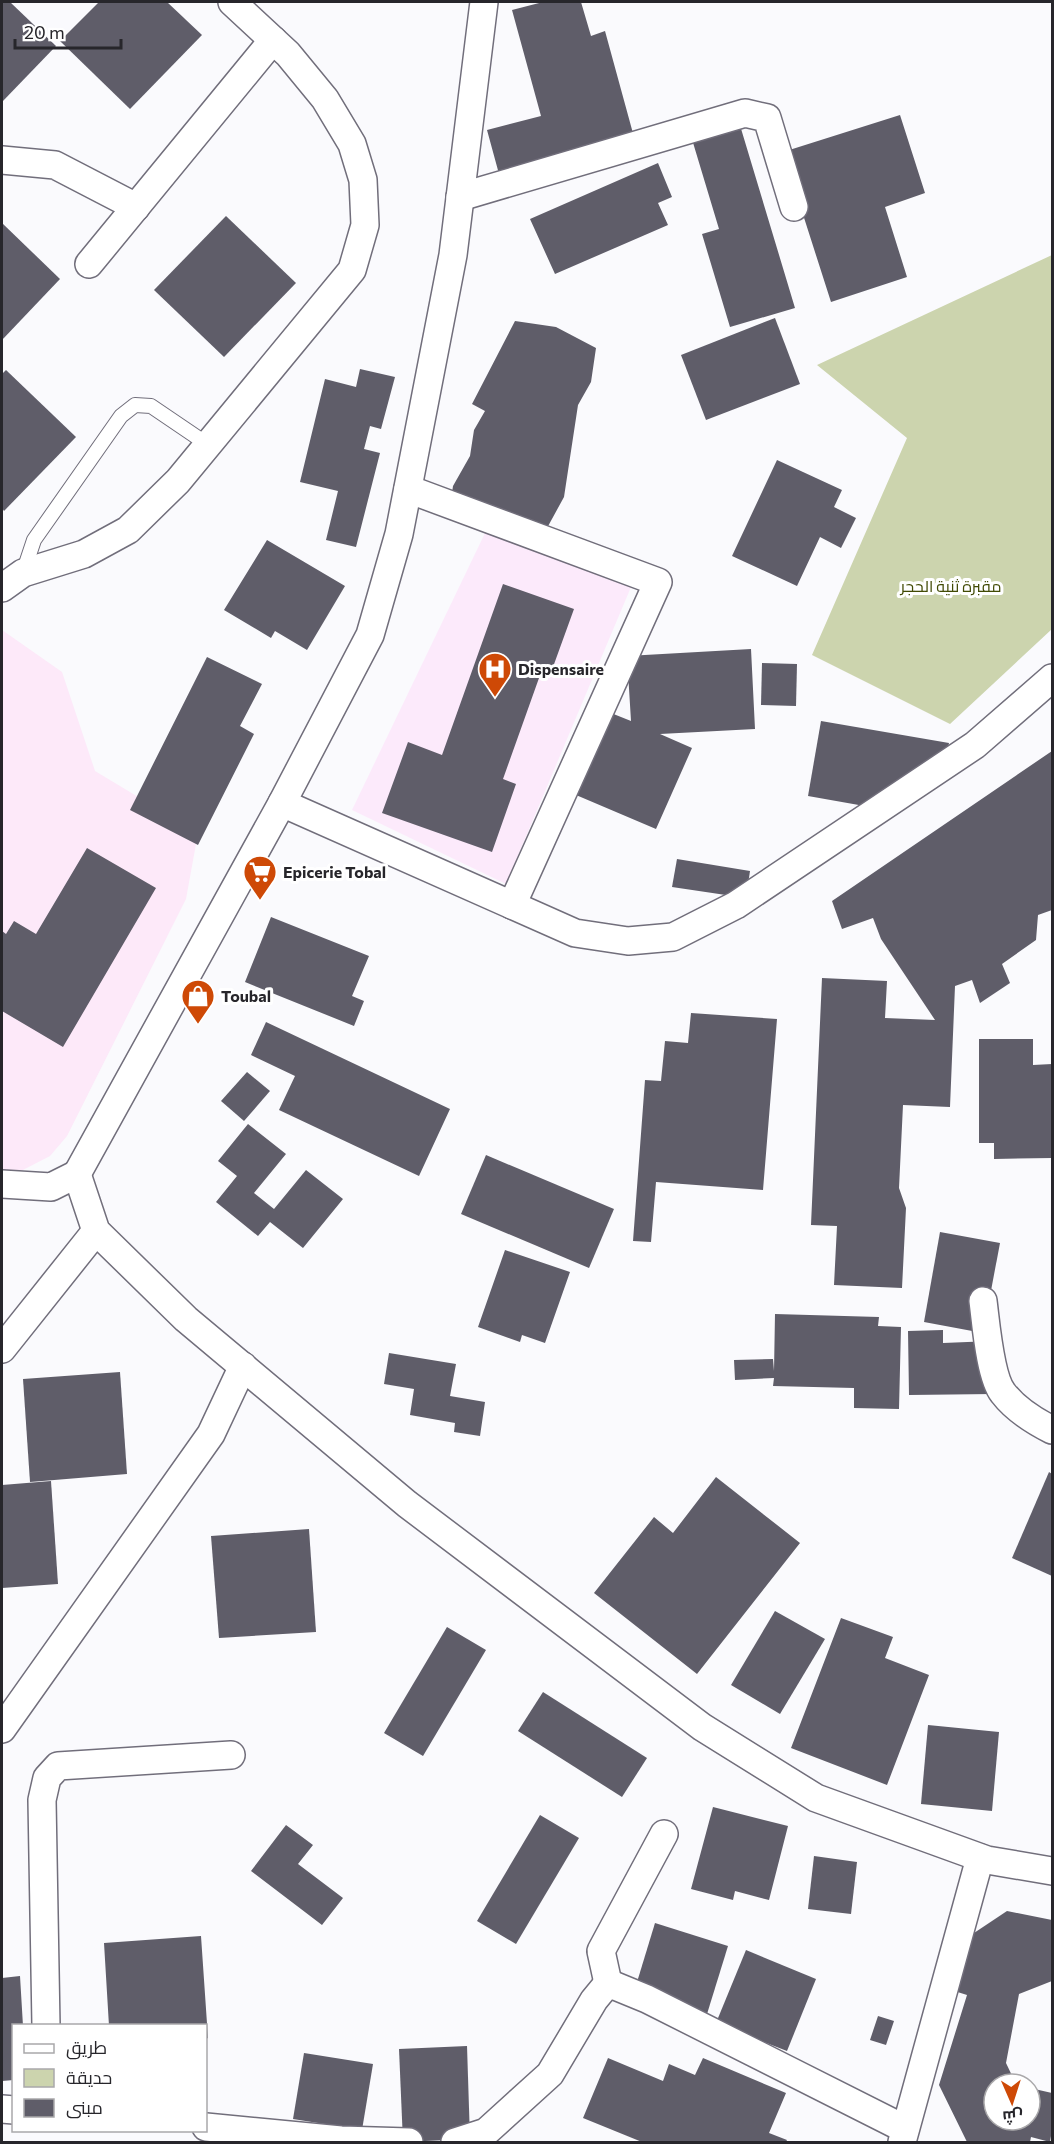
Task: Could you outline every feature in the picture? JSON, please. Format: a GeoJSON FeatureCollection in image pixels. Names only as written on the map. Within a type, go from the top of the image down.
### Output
{"type":"FeatureCollection","features":[{"type":"Feature","properties":{"kind":"street"},"geometry":{"type":"LineString","coordinates":[[12,580],[84,555],[128,530],[178,481],[352,270],[366,225],[363,180],[352,144],[325,99],[273,40],[232,2]]}},
{"type":"Feature","properties":{"kind":"street"},"geometry":{"type":"LineString","coordinates":[[2,1184],[51,1187],[77,1174],[282,803],[370,635],[399,534],[453,255],[484,2]]}},
{"type":"Feature","properties":{"kind":"street"},"geometry":{"type":"LineString","coordinates":[[89,264],[273,40]]}},
{"type":"Feature","properties":{"kind":"street"},"geometry":{"type":"LineString","coordinates":[[460,197],[745,113],[767,118],[794,207]]}},
{"type":"Feature","properties":{"kind":"street"},"geometry":{"type":"LineString","coordinates":[[2,160],[55,165],[136,207]]}},
{"type":"Feature","properties":{"kind":"street"},"geometry":{"type":"LineString","coordinates":[[408,489],[658,582],[512,905]]}},
{"type":"Feature","properties":{"kind":"street"},"geometry":{"type":"LineString","coordinates":[[282,803],[575,933],[628,942],[673,937],[736,905],[975,745],[1053,678]]}},
{"type":"Feature","properties":{"kind":"street"},"geometry":{"type":"LineString","coordinates":[[77,1174],[96,1231],[186,1319],[407,1504],[702,1727],[816,1798],[980,1858],[1053,1870]]}},
{"type":"Feature","properties":{"kind":"street"},"geometry":{"type":"LineString","coordinates":[[2,1349],[96,1231]]}},
{"type":"Feature","properties":{"kind":"street"},"geometry":{"type":"LineString","coordinates":[[983,1301],[990,1353],[1002,1392],[1030,1419],[1053,1430]]}},
{"type":"Feature","properties":{"kind":"street"},"geometry":{"type":"LineString","coordinates":[[4,1717],[211,1434],[243,1366]]}},
{"type":"Feature","properties":{"kind":"street"},"geometry":{"type":"LineString","coordinates":[[46,2024],[42,1800],[47,1778],[58,1766],[231,1755]]}},
{"type":"Feature","properties":{"kind":"street"},"geometry":{"type":"LineString","coordinates":[[608,1983],[601,1951],[664,1834]]}},
{"type":"Feature","properties":{"kind":"street"},"geometry":{"type":"LineString","coordinates":[[608,1983],[647,1999],[903,2136],[980,1858]]}},
{"type":"Feature","properties":{"kind":"street"},"geometry":{"type":"LineString","coordinates":[[455,2142],[486,2132],[550,2074],[594,2000],[608,1983]]}},
{"type":"Feature","properties":{"kind":"street"},"geometry":{"type":"LineString","coordinates":[[207,2127],[341,2140],[409,2142]]}},
{"type":"Feature","properties":{"kind":"lane"},"geometry":{"type":"LineString","coordinates":[[12,580],[33,540],[121,416],[135,405],[151,406],[207,444]]}},
{"type":"Feature","properties":{"kind":"shaded area","name":"Dispensaire"},"geometry":{"type":"Polygon","coordinates":[[[486,531],[631,587],[506,884],[352,810],[486,531]]]}},
{"type":"Feature","properties":{"kind":"shaded area"},"geometry":{"type":"Polygon","coordinates":[[[2,630],[62,672],[95,771],[198,833],[186,899],[67,1136],[50,1156],[21,1171],[2,1172],[2,630]]]}},
{"type":"Feature","properties":{"kind":"green space","name":"مقبرة ثنية الحجر"},"geometry":{"type":"Polygon","coordinates":[[[1052,255],[1052,629],[950,724],[812,655],[907,438],[817,365],[1052,255]]]}},
{"type":"Feature","properties":{"kind":"building"},"geometry":{"type":"Polygon","coordinates":[[[2,2],[10,2],[56,46],[2,102],[2,2]]]}},
{"type":"Feature","properties":{"kind":"building"},"geometry":{"type":"Polygon","coordinates":[[[99,2],[167,2],[202,35],[130,109],[60,41],[99,2]]]}},
{"type":"Feature","properties":{"kind":"building"},"geometry":{"type":"Polygon","coordinates":[[[543,2],[581,2],[591,36],[605,31],[637,148],[502,185],[487,130],[541,116],[512,10],[543,2]]]}},
{"type":"Feature","properties":{"kind":"building"},"geometry":{"type":"Polygon","coordinates":[[[900,115],[925,193],[885,207],[907,277],[831,302],[783,152],[900,115]]]}},
{"type":"Feature","properties":{"kind":"building"},"geometry":{"type":"Polygon","coordinates":[[[739,122],[795,308],[730,327],[702,234],[719,229],[691,136],[739,122]]]}},
{"type":"Feature","properties":{"kind":"building"},"geometry":{"type":"Polygon","coordinates":[[[658,163],[672,197],[658,203],[668,225],[555,274],[530,219],[658,163]]]}},
{"type":"Feature","properties":{"kind":"building"},"geometry":{"type":"Polygon","coordinates":[[[226,216],[296,283],[224,357],[154,290],[226,216]]]}},
{"type":"Feature","properties":{"kind":"building"},"geometry":{"type":"Polygon","coordinates":[[[2,223],[60,279],[2,340],[2,223]]]}},
{"type":"Feature","properties":{"kind":"building"},"geometry":{"type":"Polygon","coordinates":[[[775,318],[800,384],[706,420],[681,355],[775,318]]]}},
{"type":"Feature","properties":{"kind":"building"},"geometry":{"type":"Polygon","coordinates":[[[515,321],[556,327],[596,348],[591,382],[578,405],[564,497],[535,550],[450,506],[453,486],[470,456],[474,430],[485,411],[472,404],[515,321]]]}},
{"type":"Feature","properties":{"kind":"building"},"geometry":{"type":"Polygon","coordinates":[[[360,369],[395,377],[381,429],[370,426],[364,449],[380,453],[356,547],[326,540],[338,491],[300,482],[325,379],[356,387],[360,369]]]}},
{"type":"Feature","properties":{"kind":"building"},"geometry":{"type":"Polygon","coordinates":[[[6,370],[76,437],[4,511],[2,508],[2,374],[6,370]]]}},
{"type":"Feature","properties":{"kind":"building"},"geometry":{"type":"Polygon","coordinates":[[[777,460],[842,490],[834,507],[856,518],[841,548],[820,537],[797,586],[732,556],[777,460]]]}},
{"type":"Feature","properties":{"kind":"building"},"geometry":{"type":"Polygon","coordinates":[[[267,540],[345,586],[307,650],[275,631],[271,638],[224,610],[267,540]]]}},
{"type":"Feature","properties":{"kind":"building"},"geometry":{"type":"Polygon","coordinates":[[[503,584],[574,609],[553,667],[544,664],[503,779],[516,784],[492,852],[382,813],[408,742],[442,755],[503,584]]]}},
{"type":"Feature","properties":{"kind":"building"},"geometry":{"type":"Polygon","coordinates":[[[751,649],[755,729],[660,734],[692,748],[656,829],[576,795],[611,713],[631,721],[627,656],[751,649]]]}},
{"type":"Feature","properties":{"kind":"building"},"geometry":{"type":"Polygon","coordinates":[[[207,657],[262,684],[240,726],[254,734],[198,845],[130,810],[207,657]]]}},
{"type":"Feature","properties":{"kind":"building"},"geometry":{"type":"Polygon","coordinates":[[[762,663],[797,664],[796,706],[761,705],[762,663]]]}},
{"type":"Feature","properties":{"kind":"building"},"geometry":{"type":"Polygon","coordinates":[[[821,721],[949,743],[943,776],[887,810],[808,796],[821,721]]]}},
{"type":"Feature","properties":{"kind":"building"},"geometry":{"type":"Polygon","coordinates":[[[1052,751],[1052,910],[1038,915],[1036,940],[1002,964],[1010,983],[980,1003],[972,980],[955,986],[950,1107],[903,1105],[899,1188],[906,1208],[902,1288],[834,1285],[837,1226],[811,1225],[822,978],[887,981],[885,1018],[935,1020],[881,939],[873,918],[842,929],[832,901],[1052,751]]]}},
{"type":"Feature","properties":{"kind":"building"},"geometry":{"type":"Polygon","coordinates":[[[87,848],[156,888],[63,1047],[2,1011],[2,931],[6,934],[14,921],[36,934],[87,848]]]}},
{"type":"Feature","properties":{"kind":"building"},"geometry":{"type":"Polygon","coordinates":[[[677,859],[750,871],[746,898],[672,887],[677,859]]]}},
{"type":"Feature","properties":{"kind":"building"},"geometry":{"type":"Polygon","coordinates":[[[271,917],[369,956],[352,996],[364,1001],[354,1026],[245,982],[271,917]]]}},
{"type":"Feature","properties":{"kind":"building"},"geometry":{"type":"Polygon","coordinates":[[[691,1013],[777,1019],[763,1190],[656,1182],[651,1242],[633,1241],[645,1080],[661,1081],[665,1041],[688,1043],[691,1013]]]}},
{"type":"Feature","properties":{"kind":"building"},"geometry":{"type":"Polygon","coordinates":[[[266,1022],[450,1109],[419,1176],[279,1110],[295,1076],[251,1055],[266,1022]]]}},
{"type":"Feature","properties":{"kind":"building"},"geometry":{"type":"Polygon","coordinates":[[[979,1039],[1033,1039],[1033,1065],[1052,1064],[1052,1158],[994,1159],[994,1143],[979,1143],[979,1039]]]}},
{"type":"Feature","properties":{"kind":"building"},"geometry":{"type":"Polygon","coordinates":[[[247,1072],[270,1091],[244,1121],[221,1101],[247,1072]]]}},
{"type":"Feature","properties":{"kind":"building"},"geometry":{"type":"Polygon","coordinates":[[[248,1124],[286,1154],[254,1193],[274,1209],[306,1170],[343,1199],[303,1248],[270,1222],[258,1236],[216,1202],[237,1176],[218,1161],[248,1124]]]}},
{"type":"Feature","properties":{"kind":"building"},"geometry":{"type":"Polygon","coordinates":[[[486,1155],[614,1209],[589,1268],[461,1214],[486,1155]]]}},
{"type":"Feature","properties":{"kind":"building"},"geometry":{"type":"Polygon","coordinates":[[[940,1232],[1000,1243],[983,1333],[924,1322],[940,1232]]]}},
{"type":"Feature","properties":{"kind":"building"},"geometry":{"type":"Polygon","coordinates":[[[505,1250],[570,1272],[545,1343],[522,1335],[520,1342],[478,1327],[505,1250]]]}},
{"type":"Feature","properties":{"kind":"building"},"geometry":{"type":"Polygon","coordinates":[[[775,1314],[879,1317],[878,1326],[901,1327],[899,1409],[854,1408],[854,1388],[773,1386],[774,1378],[735,1380],[734,1360],[773,1359],[774,1371],[775,1314]]]}},
{"type":"Feature","properties":{"kind":"building"},"geometry":{"type":"Polygon","coordinates":[[[943,1330],[943,1343],[992,1341],[993,1394],[909,1395],[908,1331],[943,1330]]]}},
{"type":"Feature","properties":{"kind":"building"},"geometry":{"type":"Polygon","coordinates":[[[389,1353],[456,1364],[450,1396],[485,1402],[480,1436],[454,1432],[455,1423],[410,1415],[414,1389],[384,1384],[389,1353]]]}},
{"type":"Feature","properties":{"kind":"building"},"geometry":{"type":"Polygon","coordinates":[[[120,1372],[127,1474],[30,1482],[23,1379],[120,1372]]]}},
{"type":"Feature","properties":{"kind":"building"},"geometry":{"type":"Polygon","coordinates":[[[1049,1472],[1052,1474],[1052,1576],[1012,1558],[1049,1472]]]}},
{"type":"Feature","properties":{"kind":"building"},"geometry":{"type":"Polygon","coordinates":[[[716,1477],[800,1543],[697,1674],[594,1593],[654,1517],[673,1533],[716,1477]]]}},
{"type":"Feature","properties":{"kind":"building"},"geometry":{"type":"Polygon","coordinates":[[[51,1481],[58,1584],[2,1588],[2,1485],[51,1481]]]}},
{"type":"Feature","properties":{"kind":"building"},"geometry":{"type":"Polygon","coordinates":[[[309,1529],[316,1632],[219,1638],[211,1536],[309,1529]]]}},
{"type":"Feature","properties":{"kind":"building"},"geometry":{"type":"Polygon","coordinates":[[[775,1611],[825,1639],[780,1714],[731,1685],[775,1611]]]}},
{"type":"Feature","properties":{"kind":"building"},"geometry":{"type":"Polygon","coordinates":[[[841,1618],[893,1637],[885,1658],[929,1675],[887,1785],[791,1748],[841,1618]]]}},
{"type":"Feature","properties":{"kind":"building"},"geometry":{"type":"Polygon","coordinates":[[[447,1627],[486,1650],[423,1756],[384,1733],[447,1627]]]}},
{"type":"Feature","properties":{"kind":"building"},"geometry":{"type":"Polygon","coordinates":[[[543,1692],[647,1758],[622,1797],[518,1731],[543,1692]]]}},
{"type":"Feature","properties":{"kind":"building"},"geometry":{"type":"Polygon","coordinates":[[[928,1725],[999,1732],[992,1811],[921,1804],[928,1725]]]}},
{"type":"Feature","properties":{"kind":"building"},"geometry":{"type":"Polygon","coordinates":[[[713,1807],[788,1826],[769,1900],[735,1891],[733,1900],[691,1889],[713,1807]]]}},
{"type":"Feature","properties":{"kind":"building"},"geometry":{"type":"Polygon","coordinates":[[[540,1815],[579,1838],[516,1944],[477,1921],[540,1815]]]}},
{"type":"Feature","properties":{"kind":"building"},"geometry":{"type":"Polygon","coordinates":[[[286,1825],[313,1845],[298,1864],[343,1898],[322,1925],[251,1871],[286,1825]]]}},
{"type":"Feature","properties":{"kind":"building"},"geometry":{"type":"Polygon","coordinates":[[[814,1856],[857,1862],[851,1914],[808,1909],[814,1856]]]}},
{"type":"Feature","properties":{"kind":"building"},"geometry":{"type":"Polygon","coordinates":[[[1007,1911],[1052,1920],[1052,1981],[1019,1994],[1006,2063],[1010,2072],[982,2072],[982,2132],[1042,2132],[1042,2091],[1052,2093],[1050,2142],[1031,2137],[1030,2142],[967,2142],[939,2085],[967,1995],[948,1989],[962,1941],[1007,1911]]]}},
{"type":"Feature","properties":{"kind":"building"},"geometry":{"type":"Polygon","coordinates":[[[655,1923],[728,1946],[707,2014],[634,1992],[655,1923]]]}},
{"type":"Feature","properties":{"kind":"building"},"geometry":{"type":"Polygon","coordinates":[[[201,1936],[208,2038],[207,2024],[109,2024],[104,1943],[201,1936]]]}},
{"type":"Feature","properties":{"kind":"building"},"geometry":{"type":"Polygon","coordinates":[[[746,1950],[816,1979],[787,2051],[716,2023],[746,1950]]]}},
{"type":"Feature","properties":{"kind":"building"},"geometry":{"type":"Polygon","coordinates":[[[20,1976],[23,2024],[12,2024],[12,2080],[2,2081],[2,1978],[20,1976]]]}},
{"type":"Feature","properties":{"kind":"building"},"geometry":{"type":"Polygon","coordinates":[[[878,2016],[894,2021],[886,2045],[870,2040],[878,2016]]]}},
{"type":"Feature","properties":{"kind":"building"},"geometry":{"type":"Polygon","coordinates":[[[467,2046],[470,2139],[403,2142],[399,2049],[467,2046]]]}},
{"type":"Feature","properties":{"kind":"building"},"geometry":{"type":"Polygon","coordinates":[[[304,2053],[373,2064],[362,2130],[293,2119],[304,2053]]]}},
{"type":"Feature","properties":{"kind":"building"},"geometry":{"type":"Polygon","coordinates":[[[608,2058],[663,2081],[669,2064],[695,2075],[703,2058],[786,2093],[769,2133],[787,2140],[786,2142],[642,2142],[583,2118],[608,2058]]]}},
{"type":"Feature","properties":{"kind":"place","name":"Dispensaire"},"geometry":{"type":"Point","coordinates":[495,698]}},
{"type":"Feature","properties":{"kind":"place","name":"Epicerie Tobal"},"geometry":{"type":"Point","coordinates":[260,901]}},
{"type":"Feature","properties":{"kind":"place","name":"Toubal"},"geometry":{"type":"Point","coordinates":[198,1025]}}]}
